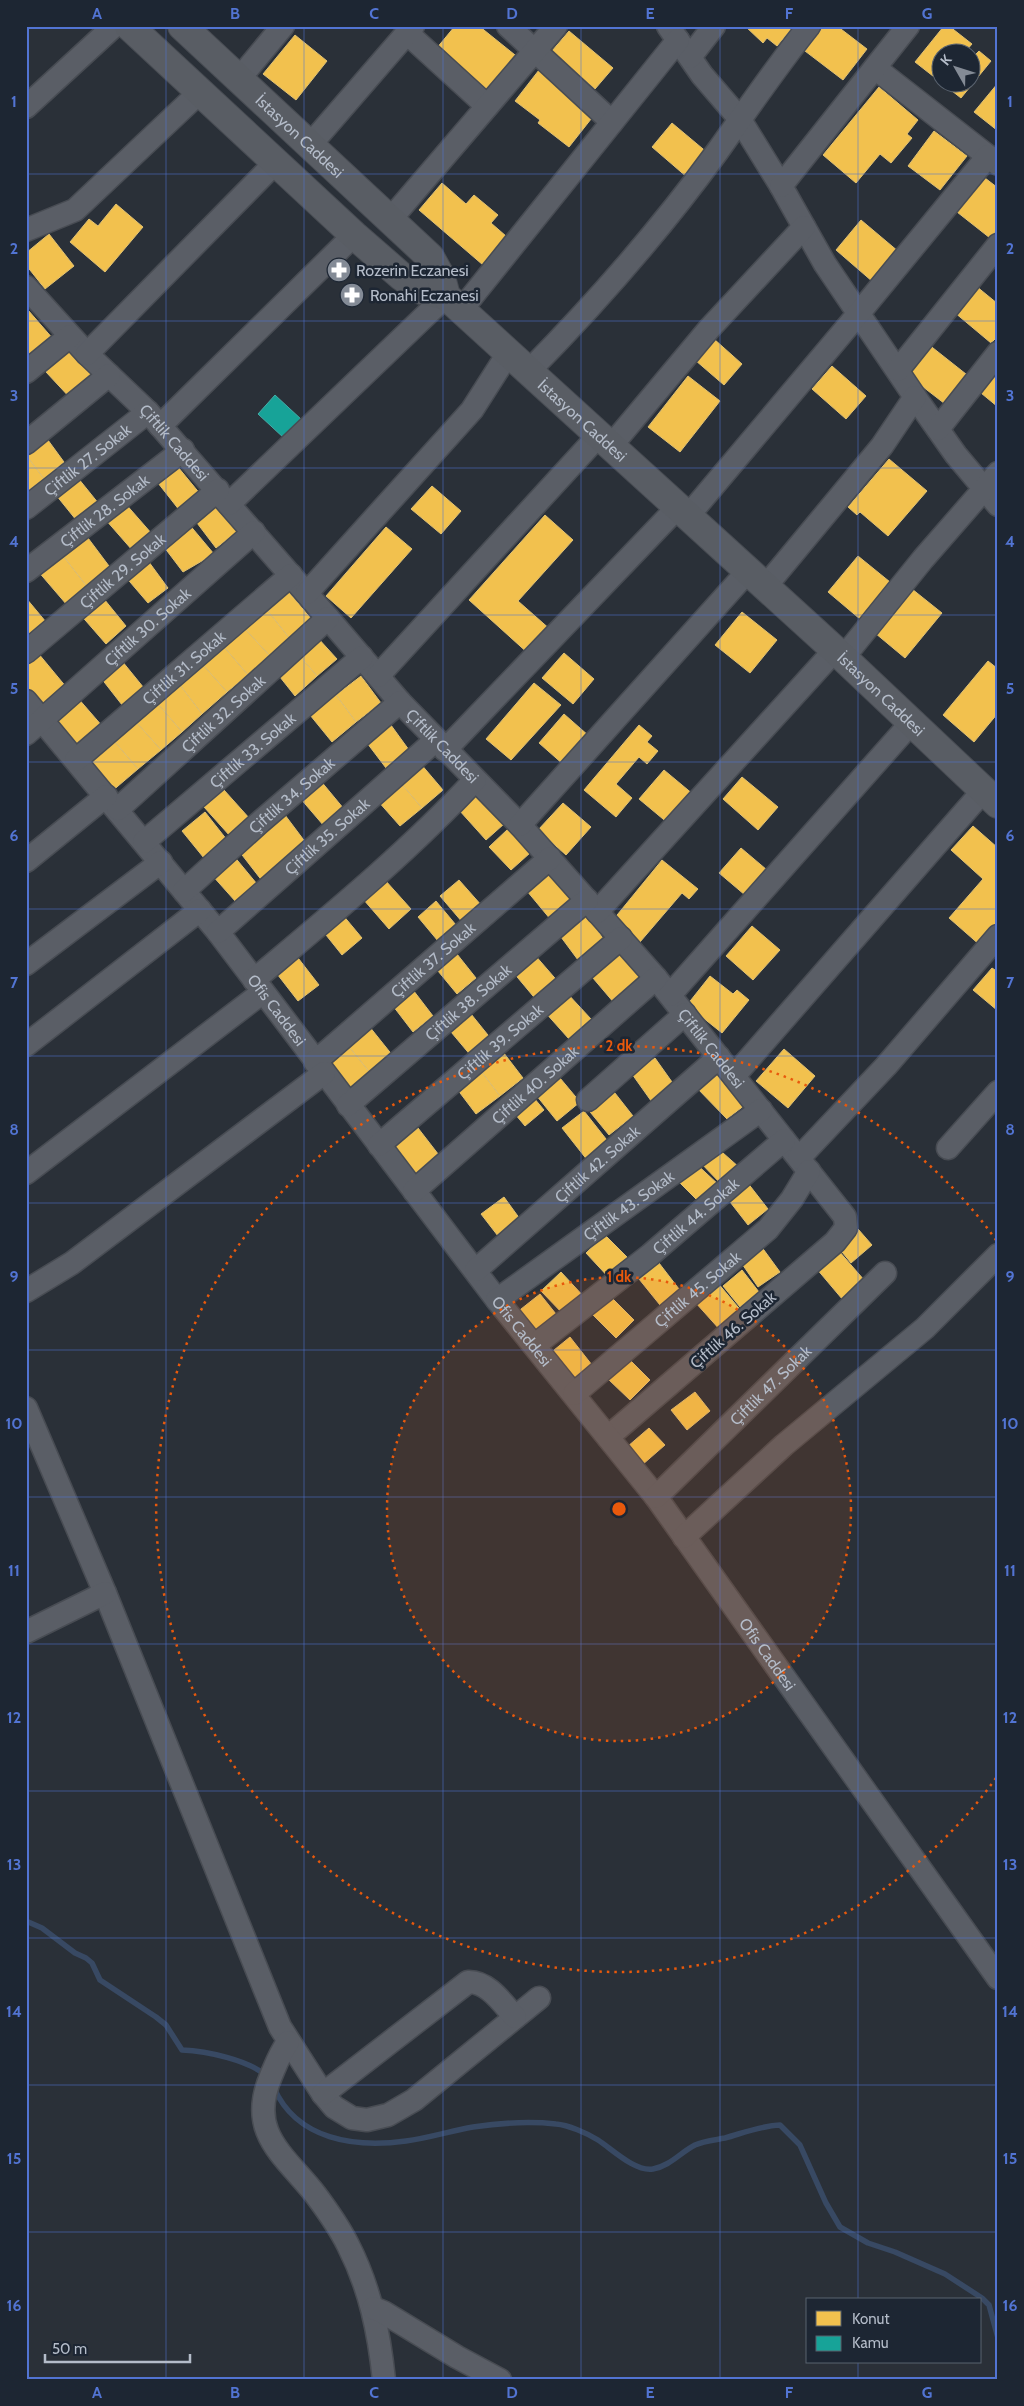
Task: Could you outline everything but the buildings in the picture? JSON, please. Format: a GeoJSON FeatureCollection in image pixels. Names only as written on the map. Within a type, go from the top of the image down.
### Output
{"type":"FeatureCollection","features":[{"type":"Feature","properties":{"kind":"main road"},"geometry":{"type":"LineString","coordinates":[[129,26],[354,235],[412,284],[421,290],[454,302]]}},
{"type":"Feature","properties":{"kind":"main road","name":"İstasyon Caddesi"},"geometry":{"type":"LineString","coordinates":[[182,26],[389,221],[430,257],[454,302],[839,654],[991,798]]}},
{"type":"Feature","properties":{"kind":"street"},"geometry":{"type":"LineString","coordinates":[[26,107],[114,26]]}},
{"type":"Feature","properties":{"kind":"street"},"geometry":{"type":"LineString","coordinates":[[239,80],[283,26]]}},
{"type":"Feature","properties":{"kind":"street"},"geometry":{"type":"LineString","coordinates":[[508,26],[612,122]]}},
{"type":"Feature","properties":{"kind":"street"},"geometry":{"type":"LineString","coordinates":[[389,221],[556,26]]}},
{"type":"Feature","properties":{"kind":"street","name":"Çiftlik 29. Sokak"},"geometry":{"type":"LineString","coordinates":[[26,652],[224,497],[454,302],[612,122],[679,41],[714,26]]}},
{"type":"Feature","properties":{"kind":"street"},"geometry":{"type":"LineString","coordinates":[[530,371],[621,273],[717,151],[739,118],[809,26]]}},
{"type":"Feature","properties":{"kind":"street"},"geometry":{"type":"LineString","coordinates":[[781,186],[908,26]]}},
{"type":"Feature","properties":{"kind":"street"},"geometry":{"type":"LineString","coordinates":[[310,146],[410,30],[487,106]]}},
{"type":"Feature","properties":{"kind":"street"},"geometry":{"type":"LineString","coordinates":[[679,41],[739,118],[781,186],[825,264],[915,397],[938,429],[994,489]]}},
{"type":"Feature","properties":{"kind":"street"},"geometry":{"type":"LineString","coordinates":[[875,68],[993,160]]}},
{"type":"Feature","properties":{"kind":"street"},"geometry":{"type":"LineString","coordinates":[[26,230],[75,210],[200,90]]}},
{"type":"Feature","properties":{"kind":"street","name":"Çiftlik 35. Sokak"},"geometry":{"type":"LineString","coordinates":[[218,932],[441,745],[683,512],[993,160]]}},
{"type":"Feature","properties":{"kind":"street"},"geometry":{"type":"LineString","coordinates":[[87,354],[276,162]]}},
{"type":"Feature","properties":{"kind":"street"},"geometry":{"type":"LineString","coordinates":[[378,676],[605,440],[804,226]]}},
{"type":"Feature","properties":{"kind":"street","name":"Çiftlik 27. Sokak"},"geometry":{"type":"LineString","coordinates":[[26,508],[154,419],[354,235]]}},
{"type":"Feature","properties":{"kind":"street"},"geometry":{"type":"LineString","coordinates":[[898,370],[998,245]]}},
{"type":"Feature","properties":{"kind":"street","name":"Çiftlik Caddesi"},"geometry":{"type":"LineString","coordinates":[[28,292],[183,450],[400,702],[520,825],[621,938],[686,1014],[845,1217]]}},
{"type":"Feature","properties":{"kind":"street"},"geometry":{"type":"LineString","coordinates":[[26,372],[70,336]]}},
{"type":"Feature","properties":{"kind":"street"},"geometry":{"type":"LineString","coordinates":[[307,593],[472,410],[509,352]]}},
{"type":"Feature","properties":{"kind":"street"},"geometry":{"type":"LineString","coordinates":[[938,429],[998,353]]}},
{"type":"Feature","properties":{"kind":"street"},"geometry":{"type":"LineString","coordinates":[[26,443],[109,375]]}},
{"type":"Feature","properties":{"kind":"street"},"geometry":{"type":"LineString","coordinates":[[520,825],[882,446],[915,397]]}},
{"type":"Feature","properties":{"kind":"street","name":"Çiftlik 28. Sokak"},"geometry":{"type":"LineString","coordinates":[[26,571],[183,450]]}},
{"type":"Feature","properties":{"kind":"street","name":"Çiftlik 38. Sokak"},"geometry":{"type":"LineString","coordinates":[[348,1105],[592,906],[839,654],[923,559],[994,489]]}},
{"type":"Feature","properties":{"kind":"street","name":"Çiftlik 30. Sokak"},"geometry":{"type":"LineString","coordinates":[[34,726],[254,532]]}},
{"type":"Feature","properties":{"kind":"street","name":"Çiftlik 31. Sokak"},"geometry":{"type":"LineString","coordinates":[[76,760],[291,575]]}},
{"type":"Feature","properties":{"kind":"street","name":"Çiftlik 32. Sokak"},"geometry":{"type":"LineString","coordinates":[[26,861],[112,803],[328,618]]}},
{"type":"Feature","properties":{"kind":"street","name":"Çiftlik 33. Sokak"},"geometry":{"type":"LineString","coordinates":[[144,842],[362,657]]}},
{"type":"Feature","properties":{"kind":"street","name":"Ofis Caddesi"},"geometry":{"type":"LineString","coordinates":[[26,701],[34,726],[76,760],[218,932],[497,1300],[656,1497],[998,1978]]}},
{"type":"Feature","properties":{"kind":"street","name":"Çiftlik 34. Sokak"},"geometry":{"type":"LineString","coordinates":[[184,891],[259,823],[400,702]]}},
{"type":"Feature","properties":{"kind":"street"},"geometry":{"type":"LineString","coordinates":[[670,995],[912,723]]}},
{"type":"Feature","properties":{"kind":"street"},"geometry":{"type":"LineString","coordinates":[[26,1173],[258,986],[444,814],[475,780]]}},
{"type":"Feature","properties":{"kind":"street"},"geometry":{"type":"LineString","coordinates":[[734,1076],[991,798]]}},
{"type":"Feature","properties":{"kind":"street","name":"Çiftlik 37. Sokak"},"geometry":{"type":"LineString","coordinates":[[26,1291],[72,1263],[319,1067],[550,858]]}},
{"type":"Feature","properties":{"kind":"street"},"geometry":{"type":"LineString","coordinates":[[26,964],[161,862]]}},
{"type":"Feature","properties":{"kind":"street"},"geometry":{"type":"LineString","coordinates":[[26,1045],[200,910]]}},
{"type":"Feature","properties":{"kind":"street","name":"Çiftlik 45. Sokak"},"geometry":{"type":"LineString","coordinates":[[574,1394],[768,1229],[788,1206],[804,1164],[998,936]]}},
{"type":"Feature","properties":{"kind":"street","name":"Çiftlik 39. Sokak"},"geometry":{"type":"LineString","coordinates":[[379,1145],[621,938]]}},
{"type":"Feature","properties":{"kind":"street","name":"Çiftlik 40. Sokak"},"geometry":{"type":"LineString","coordinates":[[414,1191],[656,978]]}},
{"type":"Feature","properties":{"kind":"street"},"geometry":{"type":"LineString","coordinates":[[588,1100],[686,1014]]}},
{"type":"Feature","properties":{"kind":"street","name":"Çiftlik 42. Sokak"},"geometry":{"type":"LineString","coordinates":[[476,1270],[719,1057]]}},
{"type":"Feature","properties":{"kind":"street"},"geometry":{"type":"LineString","coordinates":[[948,1148],[998,1092]]}},
{"type":"Feature","properties":{"kind":"street","name":"Çiftlik 43. Sokak"},"geometry":{"type":"LineString","coordinates":[[497,1300],[761,1110]]}},
{"type":"Feature","properties":{"kind":"street","name":"Çiftlik 44. Sokak"},"geometry":{"type":"LineString","coordinates":[[535,1345],[650,1255],[784,1140]]}},
{"type":"Feature","properties":{"kind":"street","name":"Çiftlik 46. Sokak"},"geometry":{"type":"LineString","coordinates":[[608,1437],[835,1242],[846,1228],[845,1217]]}},
{"type":"Feature","properties":{"kind":"street"},"geometry":{"type":"LineString","coordinates":[[684,1537],[784,1445],[925,1328],[998,1255]]}},
{"type":"Feature","properties":{"kind":"street","name":"Çiftlik 47. Sokak"},"geometry":{"type":"LineString","coordinates":[[656,1497],[885,1272]]}},
{"type":"Feature","properties":{"kind":"street"},"geometry":{"type":"LineString","coordinates":[[26,1408],[105,1593],[276,2018],[288,2042],[334,2107],[352,2118],[367,2120],[388,2115],[414,2100],[539,1998]]}},
{"type":"Feature","properties":{"kind":"street"},"geometry":{"type":"LineString","coordinates":[[26,1632],[105,1593]]}},
{"type":"Feature","properties":{"kind":"street"},"geometry":{"type":"LineString","coordinates":[[323,2094],[468,1982],[477,1982],[487,1988],[516,2017]]}},
{"type":"Feature","properties":{"kind":"street"},"geometry":{"type":"LineString","coordinates":[[288,2042],[270,2077],[262,2109],[266,2133],[280,2155],[332,2218],[360,2270],[373,2308],[380,2341],[384,2380]]}},
{"type":"Feature","properties":{"kind":"street"},"geometry":{"type":"LineString","coordinates":[[373,2308],[500,2380]]}},
{"type":"Feature","properties":{"kind":"waterway"},"geometry":{"type":"LineString","coordinates":[[26,1921],[42,1928],[75,1953],[86,1958],[92,1963],[100,1980],[166,2025],[182,2050],[227,2057],[249,2065],[267,2076]]}},
{"type":"Feature","properties":{"kind":"waterway"},"geometry":{"type":"LineString","coordinates":[[274,2088],[284,2105],[297,2119],[312,2129],[330,2137],[348,2141],[387,2143],[415,2140],[493,2124],[546,2123],[572,2128],[588,2135],[631,2164],[646,2169],[665,2165],[698,2144],[759,2128],[780,2125],[800,2145],[826,2203],[840,2227],[868,2243],[895,2252],[945,2274],[982,2298],[989,2305],[998,2338]]}},
{"type":"Feature","properties":{"kind":"place","name":"Rozerin Eczanesi"},"geometry":{"type":"Point","coordinates":[339,270]}},
{"type":"Feature","properties":{"kind":"place","name":"Ronahi Eczanesi"},"geometry":{"type":"Point","coordinates":[352,295]}}]}
